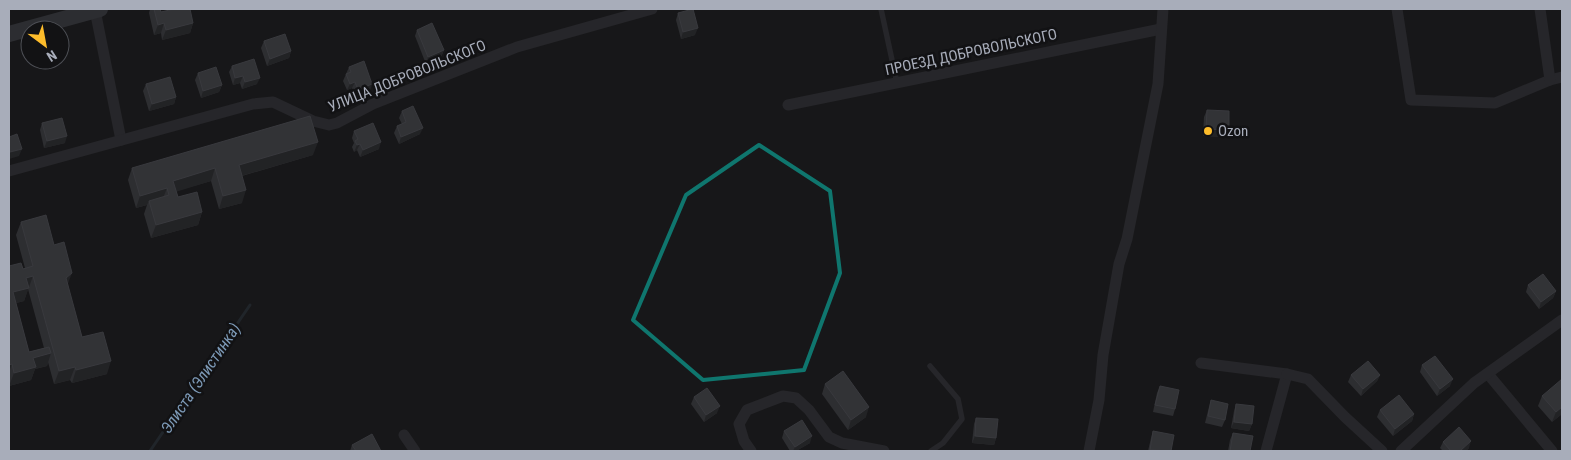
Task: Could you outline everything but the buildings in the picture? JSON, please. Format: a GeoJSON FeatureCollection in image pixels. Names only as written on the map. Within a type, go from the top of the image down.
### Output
{"type":"FeatureCollection","features":[{"type":"Feature","properties":{"kind":"street","name":"УЛИЦА ДОБРОВОЛЬСКОГО"},"geometry":{"type":"LineString","coordinates":[[9,171],[253,104],[273,102],[313,121],[330,125],[373,104],[517,47],[652,9]]}},
{"type":"Feature","properties":{"kind":"street"},"geometry":{"type":"LineString","coordinates":[[1090,451],[1099,400],[1103,355],[1119,264],[1127,238],[1158,84],[1160,29],[1163,9]]}},
{"type":"Feature","properties":{"kind":"street"},"geometry":{"type":"LineString","coordinates":[[1397,9],[1411,100],[1495,103],[1550,80],[1562,77]]}},
{"type":"Feature","properties":{"kind":"street"},"geometry":{"type":"LineString","coordinates":[[1540,9],[1550,80]]}},
{"type":"Feature","properties":{"kind":"street"},"geometry":{"type":"LineString","coordinates":[[9,34],[97,10],[121,140]]}},
{"type":"Feature","properties":{"kind":"street","name":"ПРОЕЗД ДОБРОВОЛЬСКОГО"},"geometry":{"type":"LineString","coordinates":[[788,105],[1160,29]]}},
{"type":"Feature","properties":{"kind":"street"},"geometry":{"type":"LineString","coordinates":[[1401,451],[1474,383],[1562,320]]}},
{"type":"Feature","properties":{"kind":"street"},"geometry":{"type":"LineString","coordinates":[[1201,362],[1287,374],[1308,379],[1382,451]]}},
{"type":"Feature","properties":{"kind":"street"},"geometry":{"type":"LineString","coordinates":[[1266,451],[1287,374]]}},
{"type":"Feature","properties":{"kind":"street"},"geometry":{"type":"LineString","coordinates":[[1488,374],[1552,451]]}},
{"type":"Feature","properties":{"kind":"street"},"geometry":{"type":"LineString","coordinates":[[751,451],[744,441],[739,424],[747,410],[783,396],[796,398],[809,410],[829,437],[842,443],[884,451]]}},
{"type":"Feature","properties":{"kind":"street"},"geometry":{"type":"LineString","coordinates":[[404,434],[415,451]]}},
{"type":"Feature","properties":{"kind":"lane"},"geometry":{"type":"LineString","coordinates":[[881,9],[897,83]]}},
{"type":"Feature","properties":{"kind":"lane"},"geometry":{"type":"LineString","coordinates":[[930,366],[958,399],[962,420],[943,443],[931,451]]}},
{"type":"Feature","properties":{"kind":"highlighted area"},"geometry":{"type":"Polygon","coordinates":[[[759,145],[830,191],[840,273],[804,370],[703,380],[633,320],[686,195],[759,145]]]}},
{"type":"Feature","properties":{"kind":"waterway","name":"Элиста (Элистинка)"},"geometry":{"type":"LineString","coordinates":[[150,451],[250,305]]}},
{"type":"Feature","properties":{"kind":"place","name":"Ozon"},"geometry":{"type":"Point","coordinates":[1208,131]}}]}
